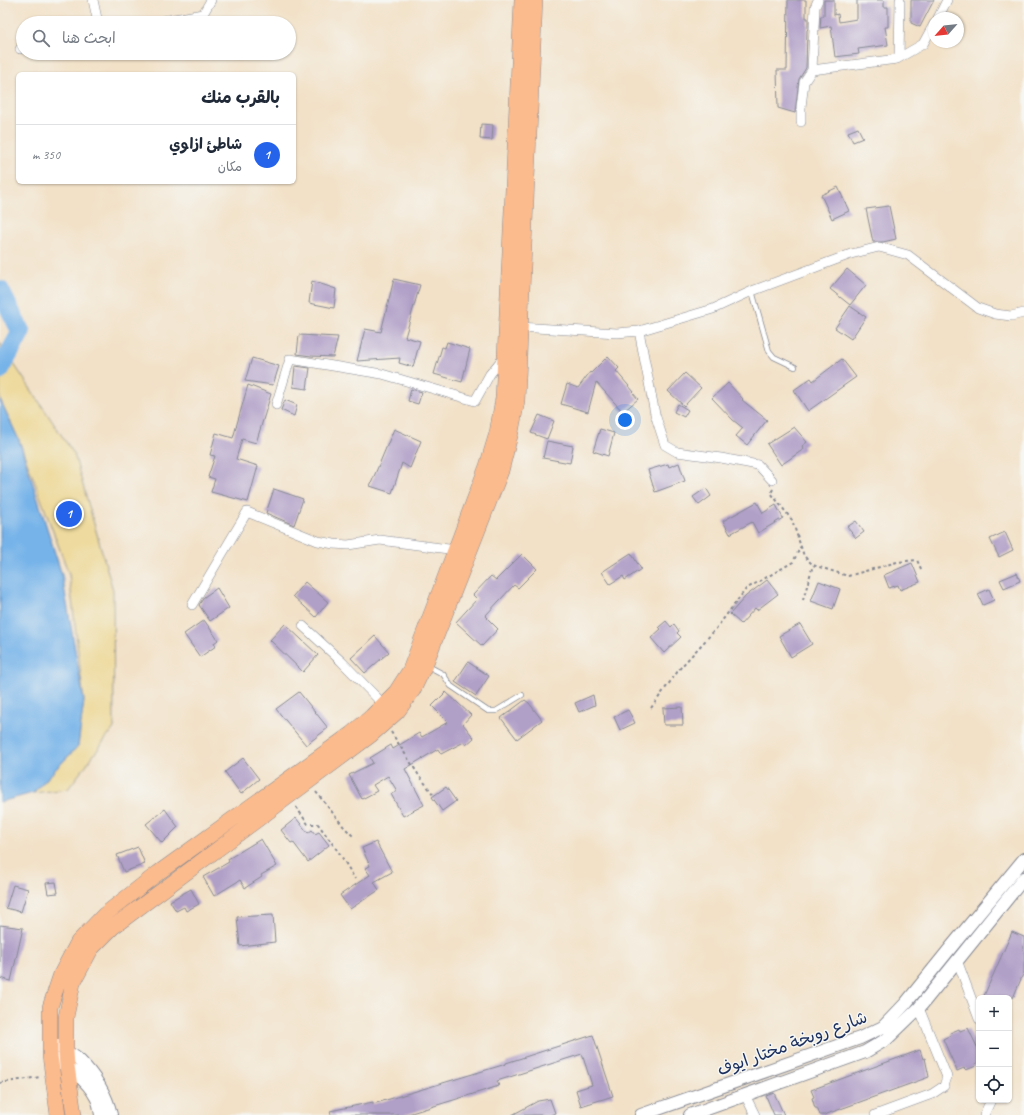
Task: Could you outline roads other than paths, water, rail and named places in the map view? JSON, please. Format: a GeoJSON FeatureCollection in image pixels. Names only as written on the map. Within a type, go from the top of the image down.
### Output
{"type":"FeatureCollection","features":[{"type":"Feature","properties":{"kind":"main road"},"geometry":{"type":"LineString","coordinates":[[58,1115],[50,1049],[50,1007],[61,974],[78,942],[104,915],[158,873],[351,734],[384,705],[396,692],[410,670],[487,466],[497,433],[503,398],[522,0]]}},
{"type":"Feature","properties":{"kind":"main road"},"geometry":{"type":"LineString","coordinates":[[74,1115],[66,1059],[66,1017],[72,984],[91,948],[113,927],[371,735],[396,712],[413,690],[425,665],[501,471],[517,401],[519,327],[535,0]]}},
{"type":"Feature","properties":{"kind":"street"},"geometry":{"type":"LineString","coordinates":[[93,0],[96,16]]}},
{"type":"Feature","properties":{"kind":"street"},"geometry":{"type":"LineString","coordinates":[[192,16],[204,14],[212,0]]}},
{"type":"Feature","properties":{"kind":"street"},"geometry":{"type":"LineString","coordinates":[[801,122],[804,82],[812,70],[815,7],[818,0]]}},
{"type":"Feature","properties":{"kind":"street"},"geometry":{"type":"LineString","coordinates":[[898,58],[900,0]]}},
{"type":"Feature","properties":{"kind":"street"},"geometry":{"type":"LineString","coordinates":[[941,12],[947,0]]}},
{"type":"Feature","properties":{"kind":"street"},"geometry":{"type":"LineString","coordinates":[[812,70],[894,60],[923,44],[928,35]]}},
{"type":"Feature","properties":{"kind":"street"},"geometry":{"type":"LineString","coordinates":[[519,327],[617,333],[639,331],[713,309],[752,292],[851,254],[879,247],[908,255],[978,308],[995,314],[1011,316],[1024,313]]}},
{"type":"Feature","properties":{"kind":"street"},"geometry":{"type":"LineString","coordinates":[[639,331],[655,414],[665,445],[678,452],[758,465],[772,480]]}},
{"type":"Feature","properties":{"kind":"street"},"geometry":{"type":"LineString","coordinates":[[276,405],[290,359],[382,374],[475,401],[490,374],[504,357]]}},
{"type":"Feature","properties":{"kind":"street"},"geometry":{"type":"LineString","coordinates":[[192,605],[248,512],[318,541],[334,544],[348,544],[380,540],[456,550]]}},
{"type":"Feature","properties":{"kind":"street"},"geometry":{"type":"LineString","coordinates":[[303,626],[342,661],[384,705]]}},
{"type":"Feature","properties":{"kind":"street","name":"شارع روبخة مختار ايوف"},"geometry":{"type":"LineString","coordinates":[[641,1115],[846,1043],[883,1027],[906,1003],[1024,859]]}},
{"type":"Feature","properties":{"kind":"street","name":"شارع روبخة مختار ايوف"},"geometry":{"type":"LineString","coordinates":[[690,1115],[865,1052],[887,1039],[919,1008],[1024,878]]}},
{"type":"Feature","properties":{"kind":"street"},"geometry":{"type":"LineString","coordinates":[[958,960],[976,1011]]}},
{"type":"Feature","properties":{"kind":"street"},"geometry":{"type":"LineString","coordinates":[[875,1115],[932,1094],[944,1086],[947,1077],[919,1008]]}},
{"type":"Feature","properties":{"kind":"street"},"geometry":{"type":"LineString","coordinates":[[50,1049],[66,1059],[88,1085],[97,1098],[101,1115]]}},
{"type":"Feature","properties":{"kind":"street"},"geometry":{"type":"LineString","coordinates":[[66,1059],[79,1060],[93,1077],[103,1092],[110,1108],[111,1115]]}},
{"type":"Feature","properties":{"kind":"street"},"geometry":{"type":"LineString","coordinates":[[745,1095],[755,1115]]}},
{"type":"Feature","properties":{"kind":"street"},"geometry":{"type":"LineString","coordinates":[[984,1115],[990,1103]]}},
{"type":"Feature","properties":{"kind":"lane"},"geometry":{"type":"LineString","coordinates":[[752,292],[769,351],[774,357],[795,367]]}},
{"type":"Feature","properties":{"kind":"lane"},"geometry":{"type":"LineString","coordinates":[[425,665],[443,674],[451,686],[488,711],[496,712],[522,695]]}},
{"type":"Feature","properties":{"kind":"water"},"geometry":{"type":"Polygon","coordinates":[[[0,399],[19,440],[62,575],[84,701],[78,746],[33,793],[0,802],[0,399]]]}},
{"type":"Feature","properties":{"kind":"waterway"},"geometry":{"type":"LineString","coordinates":[[0,290],[21,332],[0,370]]}},
{"type":"Feature","properties":{"kind":"place","name":"شاطئ ازاوي"},"geometry":{"type":"Point","coordinates":[69,514]}}]}
